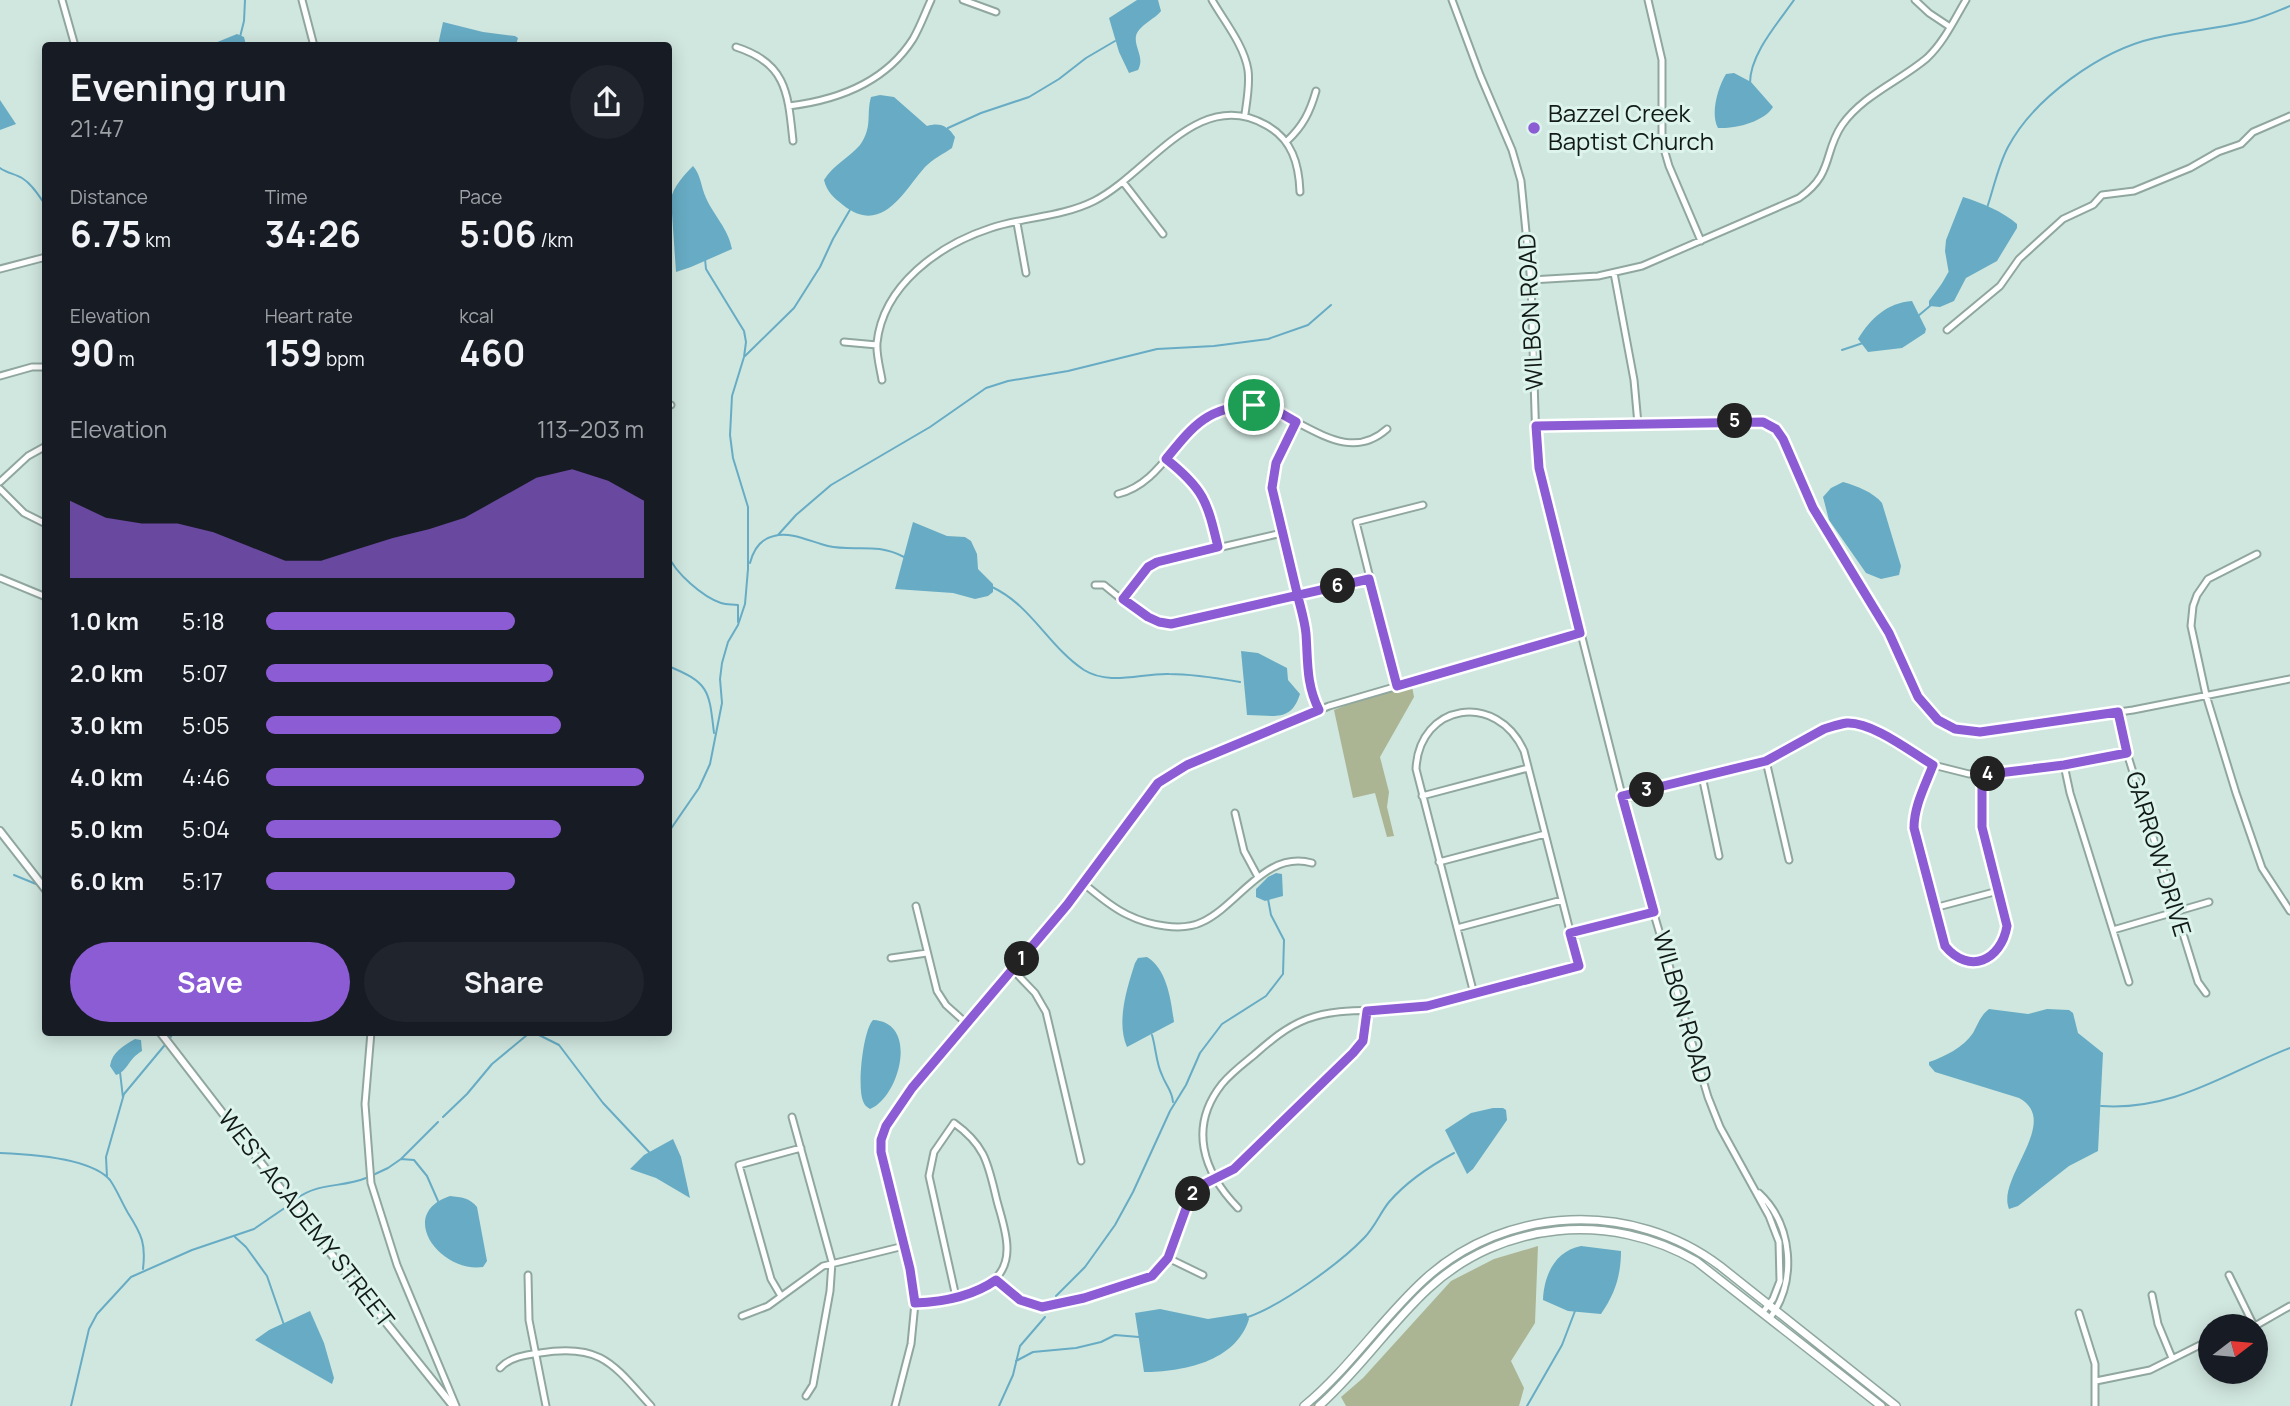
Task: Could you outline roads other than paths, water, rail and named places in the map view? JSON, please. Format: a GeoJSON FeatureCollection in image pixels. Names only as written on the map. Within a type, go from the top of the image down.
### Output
{"type":"FeatureCollection","features":[{"type":"Feature","properties":{"kind":"highway"},"geometry":{"type":"LineString","coordinates":[[1304,1406],[1432,1273],[1481,1242],[1532,1224],[1565,1220],[1599,1220],[1656,1232],[1704,1255],[1896,1406]]}},
{"type":"Feature","properties":{"kind":"highway"},"geometry":{"type":"LineString","coordinates":[[1319,1406],[1426,1291],[1444,1276],[1482,1252],[1513,1239],[1555,1230],[1596,1230],[1634,1235],[1687,1256],[1767,1315],[1881,1406]]}},
{"type":"Feature","properties":{"kind":"main road"},"geometry":{"type":"LineString","coordinates":[[0,831],[42,885]]}},
{"type":"Feature","properties":{"kind":"main road","name":"WEST ACADEMY STREET"},"geometry":{"type":"LineString","coordinates":[[163,1036],[339,1264],[455,1406]]}},
{"type":"Feature","properties":{"kind":"street"},"geometry":{"type":"LineString","coordinates":[[62,0],[74,42]]}},
{"type":"Feature","properties":{"kind":"street"},"geometry":{"type":"LineString","coordinates":[[302,0],[313,42]]}},
{"type":"Feature","properties":{"kind":"street"},"geometry":{"type":"LineString","coordinates":[[789,106],[815,103],[851,92],[869,82],[890,65],[913,38],[931,0]]}},
{"type":"Feature","properties":{"kind":"street"},"geometry":{"type":"LineString","coordinates":[[963,0],[996,12]]}},
{"type":"Feature","properties":{"kind":"street"},"geometry":{"type":"LineString","coordinates":[[1212,0],[1244,57],[1248,71],[1245,114]]}},
{"type":"Feature","properties":{"kind":"street","name":"WILBON ROAD"},"geometry":{"type":"LineString","coordinates":[[1452,0],[1519,170],[1524,195],[1531,280],[1539,468],[1622,796],[1715,1116],[1756,1191],[1774,1213],[1787,1250],[1783,1297],[1767,1315]]}},
{"type":"Feature","properties":{"kind":"street"},"geometry":{"type":"LineString","coordinates":[[1648,0],[1662,60],[1662,142],[1669,166],[1701,241]]}},
{"type":"Feature","properties":{"kind":"street"},"geometry":{"type":"LineString","coordinates":[[1915,0],[1950,27]]}},
{"type":"Feature","properties":{"kind":"street"},"geometry":{"type":"LineString","coordinates":[[1531,280],[1614,273],[1654,262],[1805,194],[1824,171],[1836,137],[1847,119],[1861,105],[1936,49],[1966,0]]}},
{"type":"Feature","properties":{"kind":"street"},"geometry":{"type":"LineString","coordinates":[[736,47],[755,53],[769,62],[785,88],[793,141]]}},
{"type":"Feature","properties":{"kind":"street"},"geometry":{"type":"LineString","coordinates":[[1287,141],[1300,129],[1310,112],[1316,91]]}},
{"type":"Feature","properties":{"kind":"street"},"geometry":{"type":"LineString","coordinates":[[882,380],[877,345],[885,314],[895,294],[912,273],[966,239],[991,228],[1083,205],[1123,182],[1192,126],[1208,118],[1224,114],[1245,114],[1270,127],[1287,141],[1299,172],[1300,192]]}},
{"type":"Feature","properties":{"kind":"street"},"geometry":{"type":"LineString","coordinates":[[1947,330],[2000,286],[2019,259],[2063,219],[2093,205],[2102,195],[2134,191],[2190,168],[2218,152],[2241,144],[2253,132],[2290,116]]}},
{"type":"Feature","properties":{"kind":"street"},"geometry":{"type":"LineString","coordinates":[[1123,182],[1163,233]]}},
{"type":"Feature","properties":{"kind":"street"},"geometry":{"type":"LineString","coordinates":[[1017,223],[1026,273]]}},
{"type":"Feature","properties":{"kind":"street"},"geometry":{"type":"LineString","coordinates":[[0,269],[42,258]]}},
{"type":"Feature","properties":{"kind":"street"},"geometry":{"type":"LineString","coordinates":[[1614,273],[1634,380],[1638,424]]}},
{"type":"Feature","properties":{"kind":"street"},"geometry":{"type":"LineString","coordinates":[[844,342],[877,345]]}},
{"type":"Feature","properties":{"kind":"street"},"geometry":{"type":"LineString","coordinates":[[0,376],[42,367]]}},
{"type":"Feature","properties":{"kind":"street"},"geometry":{"type":"LineString","coordinates":[[1118,494],[1145,483],[1197,423],[1227,407],[1254,405],[1277,411],[1336,441],[1349,443],[1380,436],[1387,429]]}},
{"type":"Feature","properties":{"kind":"street"},"geometry":{"type":"LineString","coordinates":[[1536,426],[1749,420],[1763,422],[1776,429],[1813,508],[1889,633],[1918,697],[1938,720],[1955,729],[1980,732],[2118,712],[2290,679]]}},
{"type":"Feature","properties":{"kind":"street"},"geometry":{"type":"LineString","coordinates":[[1296,422],[1276,463],[1272,488],[1306,628],[1308,682],[1319,710]]}},
{"type":"Feature","properties":{"kind":"street"},"geometry":{"type":"LineString","coordinates":[[0,482],[28,456],[42,448]]}},
{"type":"Feature","properties":{"kind":"street"},"geometry":{"type":"LineString","coordinates":[[1166,459],[1188,477],[1202,494],[1210,513],[1218,547]]}},
{"type":"Feature","properties":{"kind":"street"},"geometry":{"type":"LineString","coordinates":[[0,489],[24,513],[42,522]]}},
{"type":"Feature","properties":{"kind":"street"},"geometry":{"type":"LineString","coordinates":[[1397,686],[1356,522],[1423,505]]}},
{"type":"Feature","properties":{"kind":"street"},"geometry":{"type":"LineString","coordinates":[[1123,599],[1148,567],[1157,562],[1282,533]]}},
{"type":"Feature","properties":{"kind":"street"},"geometry":{"type":"LineString","coordinates":[[2257,554],[2208,579],[2193,606],[2191,626],[2206,695],[2262,868],[2290,911]]}},
{"type":"Feature","properties":{"kind":"street"},"geometry":{"type":"LineString","coordinates":[[0,578],[42,595]]}},
{"type":"Feature","properties":{"kind":"street"},"geometry":{"type":"LineString","coordinates":[[1095,585],[1104,585],[1148,617],[1171,624],[1369,579]]}},
{"type":"Feature","properties":{"kind":"street"},"geometry":{"type":"LineString","coordinates":[[895,1406],[911,1344],[915,1303],[904,1245],[882,1161],[882,1136],[904,1098],[1084,884],[1147,796],[1164,777],[1187,765],[1319,710],[1580,633]]}},
{"type":"Feature","properties":{"kind":"street"},"geometry":{"type":"LineString","coordinates":[[1238,1208],[1214,1179],[1206,1158],[1204,1128],[1211,1102],[1224,1082],[1276,1037],[1298,1023],[1332,1012],[1410,1009],[1474,994],[1579,966],[1520,742],[1500,720],[1475,711],[1454,714],[1435,725],[1420,745],[1416,769],[1474,994]]}},
{"type":"Feature","properties":{"kind":"street","name":"GARROW DRIVE"},"geometry":{"type":"LineString","coordinates":[[2118,712],[2127,753],[2176,912],[2198,982],[2206,993]]}},
{"type":"Feature","properties":{"kind":"street"},"geometry":{"type":"LineString","coordinates":[[1622,796],[1766,761],[1824,729],[1847,723],[1872,729],[1933,765],[1982,775],[2064,765],[2127,753]]}},
{"type":"Feature","properties":{"kind":"street"},"geometry":{"type":"LineString","coordinates":[[1766,761],[1789,860]]}},
{"type":"Feature","properties":{"kind":"street"},"geometry":{"type":"LineString","coordinates":[[1933,765],[1914,817],[1914,828],[1941,936],[1952,954],[1964,960],[1977,961],[1989,958],[1997,952],[2004,940],[2007,926],[1982,827],[1982,775]]}},
{"type":"Feature","properties":{"kind":"street"},"geometry":{"type":"LineString","coordinates":[[2064,765],[2070,793],[2129,982]]}},
{"type":"Feature","properties":{"kind":"street"},"geometry":{"type":"LineString","coordinates":[[1422,796],[1528,768]]}},
{"type":"Feature","properties":{"kind":"street"},"geometry":{"type":"LineString","coordinates":[[1702,776],[1719,856]]}},
{"type":"Feature","properties":{"kind":"street"},"geometry":{"type":"LineString","coordinates":[[1235,813],[1244,851],[1258,877]]}},
{"type":"Feature","properties":{"kind":"street"},"geometry":{"type":"LineString","coordinates":[[1439,862],[1545,834]]}},
{"type":"Feature","properties":{"kind":"street"},"geometry":{"type":"LineString","coordinates":[[1084,884],[1130,916],[1149,922],[1185,926],[1198,924],[1209,918],[1258,877],[1276,866],[1299,859],[1312,863]]}},
{"type":"Feature","properties":{"kind":"street"},"geometry":{"type":"LineString","coordinates":[[1934,908],[1998,891]]}},
{"type":"Feature","properties":{"kind":"street"},"geometry":{"type":"LineString","coordinates":[[1457,928],[1562,900]]}},
{"type":"Feature","properties":{"kind":"street"},"geometry":{"type":"LineString","coordinates":[[2113,930],[2209,902]]}},
{"type":"Feature","properties":{"kind":"street"},"geometry":{"type":"LineString","coordinates":[[916,906],[940,996],[966,1023]]}},
{"type":"Feature","properties":{"kind":"street"},"geometry":{"type":"LineString","coordinates":[[1570,933],[1654,912]]}},
{"type":"Feature","properties":{"kind":"street"},"geometry":{"type":"LineString","coordinates":[[891,958],[927,953]]}},
{"type":"Feature","properties":{"kind":"street"},"geometry":{"type":"LineString","coordinates":[[1013,970],[1035,993],[1046,1012],[1081,1161]]}},
{"type":"Feature","properties":{"kind":"street"},"geometry":{"type":"LineString","coordinates":[[996,1280],[1027,1304],[1048,1307],[1143,1280],[1156,1272],[1168,1258],[1190,1198],[1201,1186],[1234,1169],[1353,1053],[1363,1041],[1367,1011]]}},
{"type":"Feature","properties":{"kind":"street"},"geometry":{"type":"LineString","coordinates":[[371,1036],[365,1104],[371,1183],[397,1265],[455,1406]]}},
{"type":"Feature","properties":{"kind":"street"},"geometry":{"type":"LineString","coordinates":[[792,1117],[832,1262],[831,1291],[813,1385],[806,1396]]}},
{"type":"Feature","properties":{"kind":"street"},"geometry":{"type":"LineString","coordinates":[[915,1303],[957,1297],[979,1290],[996,1280],[1005,1262],[1007,1245],[988,1163],[975,1141],[954,1123],[934,1152],[929,1176],[957,1297]]}},
{"type":"Feature","properties":{"kind":"street"},"geometry":{"type":"LineString","coordinates":[[781,1296],[771,1279],[739,1165],[801,1148]]}},
{"type":"Feature","properties":{"kind":"street"},"geometry":{"type":"LineString","coordinates":[[742,1316],[768,1306],[808,1275],[832,1262],[904,1245]]}},
{"type":"Feature","properties":{"kind":"street"},"geometry":{"type":"LineString","coordinates":[[1168,1258],[1203,1275]]}},
{"type":"Feature","properties":{"kind":"street"},"geometry":{"type":"LineString","coordinates":[[528,1275],[529,1320],[546,1406]]}},
{"type":"Feature","properties":{"kind":"street"},"geometry":{"type":"LineString","coordinates":[[2230,1275],[2249,1314]]}},
{"type":"Feature","properties":{"kind":"street"},"geometry":{"type":"LineString","coordinates":[[2152,1295],[2158,1324],[2172,1358]]}},
{"type":"Feature","properties":{"kind":"street"},"geometry":{"type":"LineString","coordinates":[[2268,1319],[2290,1306]]}},
{"type":"Feature","properties":{"kind":"street"},"geometry":{"type":"LineString","coordinates":[[2079,1314],[2095,1364],[2095,1406]]}},
{"type":"Feature","properties":{"kind":"street"},"geometry":{"type":"LineString","coordinates":[[2096,1381],[2150,1370],[2198,1346]]}},
{"type":"Feature","properties":{"kind":"street"},"geometry":{"type":"LineString","coordinates":[[499,1368],[507,1360],[534,1354],[573,1349],[596,1354],[617,1370],[652,1406]]}},
{"type":"Feature","properties":{"kind":"water"},"geometry":{"type":"Polygon","coordinates":[[[1137,0],[1158,0],[1161,11],[1137,32],[1140,65],[1138,70],[1129,73],[1119,52],[1109,18],[1137,0]]]}},
{"type":"Feature","properties":{"kind":"water"},"geometry":{"type":"Polygon","coordinates":[[[443,22],[518,38],[517,42],[439,42],[443,22]]]}},
{"type":"Feature","properties":{"kind":"water"},"geometry":{"type":"Polygon","coordinates":[[[237,34],[244,37],[245,42],[217,42],[237,34]]]}},
{"type":"Feature","properties":{"kind":"water"},"geometry":{"type":"Polygon","coordinates":[[[1734,73],[1751,82],[1773,107],[1763,117],[1748,124],[1718,128],[1715,108],[1720,86],[1726,74],[1734,73]]]}},
{"type":"Feature","properties":{"kind":"water"},"geometry":{"type":"Polygon","coordinates":[[[871,97],[894,97],[927,126],[943,126],[955,137],[952,148],[925,167],[900,198],[880,213],[869,216],[843,205],[831,194],[824,180],[860,145],[868,126],[871,97]]]}},
{"type":"Feature","properties":{"kind":"water"},"geometry":{"type":"Polygon","coordinates":[[[0,100],[16,124],[0,130],[0,100]]]}},
{"type":"Feature","properties":{"kind":"water"},"geometry":{"type":"Polygon","coordinates":[[[693,166],[732,249],[676,272],[672,195],[693,166]]]}},
{"type":"Feature","properties":{"kind":"water"},"geometry":{"type":"Polygon","coordinates":[[[1963,197],[1998,211],[2017,224],[2017,228],[1997,261],[1966,278],[1954,301],[1940,307],[1929,306],[1929,301],[1949,274],[1946,240],[1963,197]]]}},
{"type":"Feature","properties":{"kind":"water"},"geometry":{"type":"Polygon","coordinates":[[[1912,301],[1926,329],[1925,333],[1902,348],[1868,352],[1858,339],[1868,324],[1887,308],[1912,301]]]}},
{"type":"Feature","properties":{"kind":"water"},"geometry":{"type":"Polygon","coordinates":[[[1843,482],[1869,493],[1882,503],[1901,566],[1899,575],[1881,579],[1866,573],[1829,520],[1823,497],[1831,488],[1843,482]]]}},
{"type":"Feature","properties":{"kind":"water"},"geometry":{"type":"Polygon","coordinates":[[[913,522],[947,536],[965,537],[971,541],[977,554],[978,569],[993,584],[993,592],[975,599],[953,593],[895,589],[913,522]]]}},
{"type":"Feature","properties":{"kind":"water"},"geometry":{"type":"Polygon","coordinates":[[[1241,651],[1258,653],[1287,668],[1288,680],[1300,694],[1292,710],[1273,716],[1247,715],[1241,651]]]}},
{"type":"Feature","properties":{"kind":"water"},"geometry":{"type":"Polygon","coordinates":[[[1276,873],[1282,874],[1283,896],[1265,901],[1256,897],[1256,889],[1276,873]]]}},
{"type":"Feature","properties":{"kind":"water"},"geometry":{"type":"Polygon","coordinates":[[[1147,957],[1164,977],[1174,1022],[1127,1047],[1122,1027],[1126,994],[1135,963],[1138,958],[1147,957]]]}},
{"type":"Feature","properties":{"kind":"water"},"geometry":{"type":"Polygon","coordinates":[[[1989,1009],[2028,1014],[2047,1009],[2069,1010],[2073,1013],[2078,1033],[2103,1053],[2098,1151],[2069,1166],[2018,1206],[2009,1209],[2007,1196],[2034,1121],[2030,1108],[2019,1098],[1935,1072],[1929,1065],[1929,1062],[1964,1043],[1989,1009]]]}},
{"type":"Feature","properties":{"kind":"water"},"geometry":{"type":"Polygon","coordinates":[[[873,1020],[888,1024],[896,1033],[900,1046],[900,1061],[889,1091],[870,1109],[861,1094],[861,1072],[866,1035],[873,1020]]]}},
{"type":"Feature","properties":{"kind":"water"},"geometry":{"type":"Polygon","coordinates":[[[135,1039],[141,1040],[142,1051],[116,1075],[110,1066],[113,1057],[135,1039]]]}},
{"type":"Feature","properties":{"kind":"water"},"geometry":{"type":"Polygon","coordinates":[[[1493,1108],[1506,1110],[1507,1120],[1467,1174],[1445,1130],[1471,1113],[1493,1108]]]}},
{"type":"Feature","properties":{"kind":"water"},"geometry":{"type":"Polygon","coordinates":[[[673,1139],[681,1157],[690,1198],[656,1178],[630,1169],[644,1155],[673,1139]]]}},
{"type":"Feature","properties":{"kind":"water"},"geometry":{"type":"Polygon","coordinates":[[[450,1196],[468,1200],[477,1207],[487,1261],[483,1267],[452,1261],[439,1252],[430,1240],[425,1228],[426,1216],[434,1204],[450,1196]]]}},
{"type":"Feature","properties":{"kind":"water"},"geometry":{"type":"Polygon","coordinates":[[[1581,1246],[1621,1251],[1616,1284],[1601,1314],[1568,1311],[1543,1300],[1546,1282],[1553,1266],[1564,1253],[1581,1246]]]}},
{"type":"Feature","properties":{"kind":"water"},"geometry":{"type":"Polygon","coordinates":[[[1160,1309],[1208,1319],[1246,1313],[1249,1319],[1242,1334],[1220,1355],[1190,1367],[1144,1372],[1135,1313],[1160,1309]]]}},
{"type":"Feature","properties":{"kind":"water"},"geometry":{"type":"Polygon","coordinates":[[[310,1311],[324,1343],[334,1378],[332,1384],[255,1340],[269,1330],[310,1311]]]}},
{"type":"Feature","properties":{"kind":"waterway"},"geometry":{"type":"LineString","coordinates":[[240,37],[245,0]]}},
{"type":"Feature","properties":{"kind":"waterway"},"geometry":{"type":"LineString","coordinates":[[1750,83],[1751,72],[1760,50],[1794,0]]}},
{"type":"Feature","properties":{"kind":"waterway"},"geometry":{"type":"LineString","coordinates":[[1987,208],[2008,147],[2034,111],[2071,79],[2113,53],[2134,44],[2251,21],[2290,6]]}},
{"type":"Feature","properties":{"kind":"waterway"},"geometry":{"type":"LineString","coordinates":[[948,128],[981,113],[1029,97],[1115,41]]}},
{"type":"Feature","properties":{"kind":"waterway"},"geometry":{"type":"LineString","coordinates":[[0,168],[26,181],[42,200]]}},
{"type":"Feature","properties":{"kind":"waterway"},"geometry":{"type":"LineString","coordinates":[[745,356],[794,308],[820,267],[851,208]]}},
{"type":"Feature","properties":{"kind":"waterway"},"geometry":{"type":"LineString","coordinates":[[672,827],[699,788],[710,764],[722,703],[722,663],[745,604],[748,569],[748,507],[733,458],[730,435],[732,396],[746,342],[744,331],[706,269],[705,259]]}},
{"type":"Feature","properties":{"kind":"waterway"},"geometry":{"type":"LineString","coordinates":[[1940,289],[1949,273]]}},
{"type":"Feature","properties":{"kind":"waterway"},"geometry":{"type":"LineString","coordinates":[[778,535],[796,515],[831,485],[930,427],[986,388],[1157,349],[1214,346],[1268,339],[1308,325],[1331,305]]}},
{"type":"Feature","properties":{"kind":"waterway"},"geometry":{"type":"LineString","coordinates":[[1918,316],[1930,306]]}},
{"type":"Feature","properties":{"kind":"waterway"},"geometry":{"type":"LineString","coordinates":[[1842,350],[1863,343]]}},
{"type":"Feature","properties":{"kind":"waterway"},"geometry":{"type":"LineString","coordinates":[[750,563],[761,543],[781,535],[838,548],[884,550],[904,557]]}},
{"type":"Feature","properties":{"kind":"waterway"},"geometry":{"type":"LineString","coordinates":[[672,562],[683,577],[698,590],[721,603],[738,605],[738,622]]}},
{"type":"Feature","properties":{"kind":"waterway"},"geometry":{"type":"LineString","coordinates":[[992,587],[1018,604],[1060,650],[1094,675],[1126,678],[1178,674],[1240,682]]}},
{"type":"Feature","properties":{"kind":"waterway"},"geometry":{"type":"LineString","coordinates":[[672,668],[692,678],[705,690],[711,707],[714,733]]}},
{"type":"Feature","properties":{"kind":"waterway"},"geometry":{"type":"LineString","coordinates":[[14,875],[36,884]]}},
{"type":"Feature","properties":{"kind":"waterway"},"geometry":{"type":"LineString","coordinates":[[1056,1296],[1085,1267],[1115,1225],[1200,1053],[1222,1024],[1266,996],[1283,974],[1284,940],[1271,915],[1268,899]]}},
{"type":"Feature","properties":{"kind":"waterway"},"geometry":{"type":"LineString","coordinates":[[1152,1035],[1158,1066],[1173,1102]]}},
{"type":"Feature","properties":{"kind":"waterway"},"geometry":{"type":"LineString","coordinates":[[443,1117],[492,1064],[526,1036]]}},
{"type":"Feature","properties":{"kind":"waterway"},"geometry":{"type":"LineString","coordinates":[[541,1036],[559,1045],[603,1103],[649,1152]]}},
{"type":"Feature","properties":{"kind":"waterway"},"geometry":{"type":"LineString","coordinates":[[107,1177],[106,1157],[124,1094],[164,1046]]}},
{"type":"Feature","properties":{"kind":"waterway"},"geometry":{"type":"LineString","coordinates":[[2101,1106],[2153,1103],[2176,1096],[2290,1048]]}},
{"type":"Feature","properties":{"kind":"waterway"},"geometry":{"type":"LineString","coordinates":[[120,1072],[123,1098]]}},
{"type":"Feature","properties":{"kind":"waterway"},"geometry":{"type":"LineString","coordinates":[[373,1175],[401,1159],[438,1122]]}},
{"type":"Feature","properties":{"kind":"waterway"},"geometry":{"type":"LineString","coordinates":[[0,1153],[74,1162],[89,1167],[110,1180],[140,1234],[144,1253],[143,1269]]}},
{"type":"Feature","properties":{"kind":"waterway"},"geometry":{"type":"LineString","coordinates":[[1248,1317],[1293,1294],[1340,1260],[1368,1234],[1389,1202],[1403,1187],[1454,1153]]}},
{"type":"Feature","properties":{"kind":"waterway"},"geometry":{"type":"LineString","coordinates":[[401,1159],[414,1160],[427,1176],[438,1201]]}},
{"type":"Feature","properties":{"kind":"waterway"},"geometry":{"type":"LineString","coordinates":[[296,1199],[313,1190],[366,1178]]}},
{"type":"Feature","properties":{"kind":"waterway"},"geometry":{"type":"LineString","coordinates":[[71,1406],[89,1329],[97,1314],[131,1277],[192,1250],[254,1229],[289,1205]]}},
{"type":"Feature","properties":{"kind":"waterway"},"geometry":{"type":"LineString","coordinates":[[235,1237],[246,1247],[267,1276],[284,1325]]}},
{"type":"Feature","properties":{"kind":"waterway"},"geometry":{"type":"LineString","coordinates":[[1527,1406],[1562,1345],[1575,1311]]}},
{"type":"Feature","properties":{"kind":"waterway"},"geometry":{"type":"LineString","coordinates":[[999,1406],[1013,1375],[1020,1346],[1045,1317]]}},
{"type":"Feature","properties":{"kind":"waterway"},"geometry":{"type":"LineString","coordinates":[[1016,1361],[1033,1352],[1076,1348],[1101,1342],[1115,1335],[1139,1337]]}},
{"type":"Feature","properties":{"kind":"place","name":"Bazzel Creek Baptist Church"},"geometry":{"type":"Point","coordinates":[1534,128]}}]}
